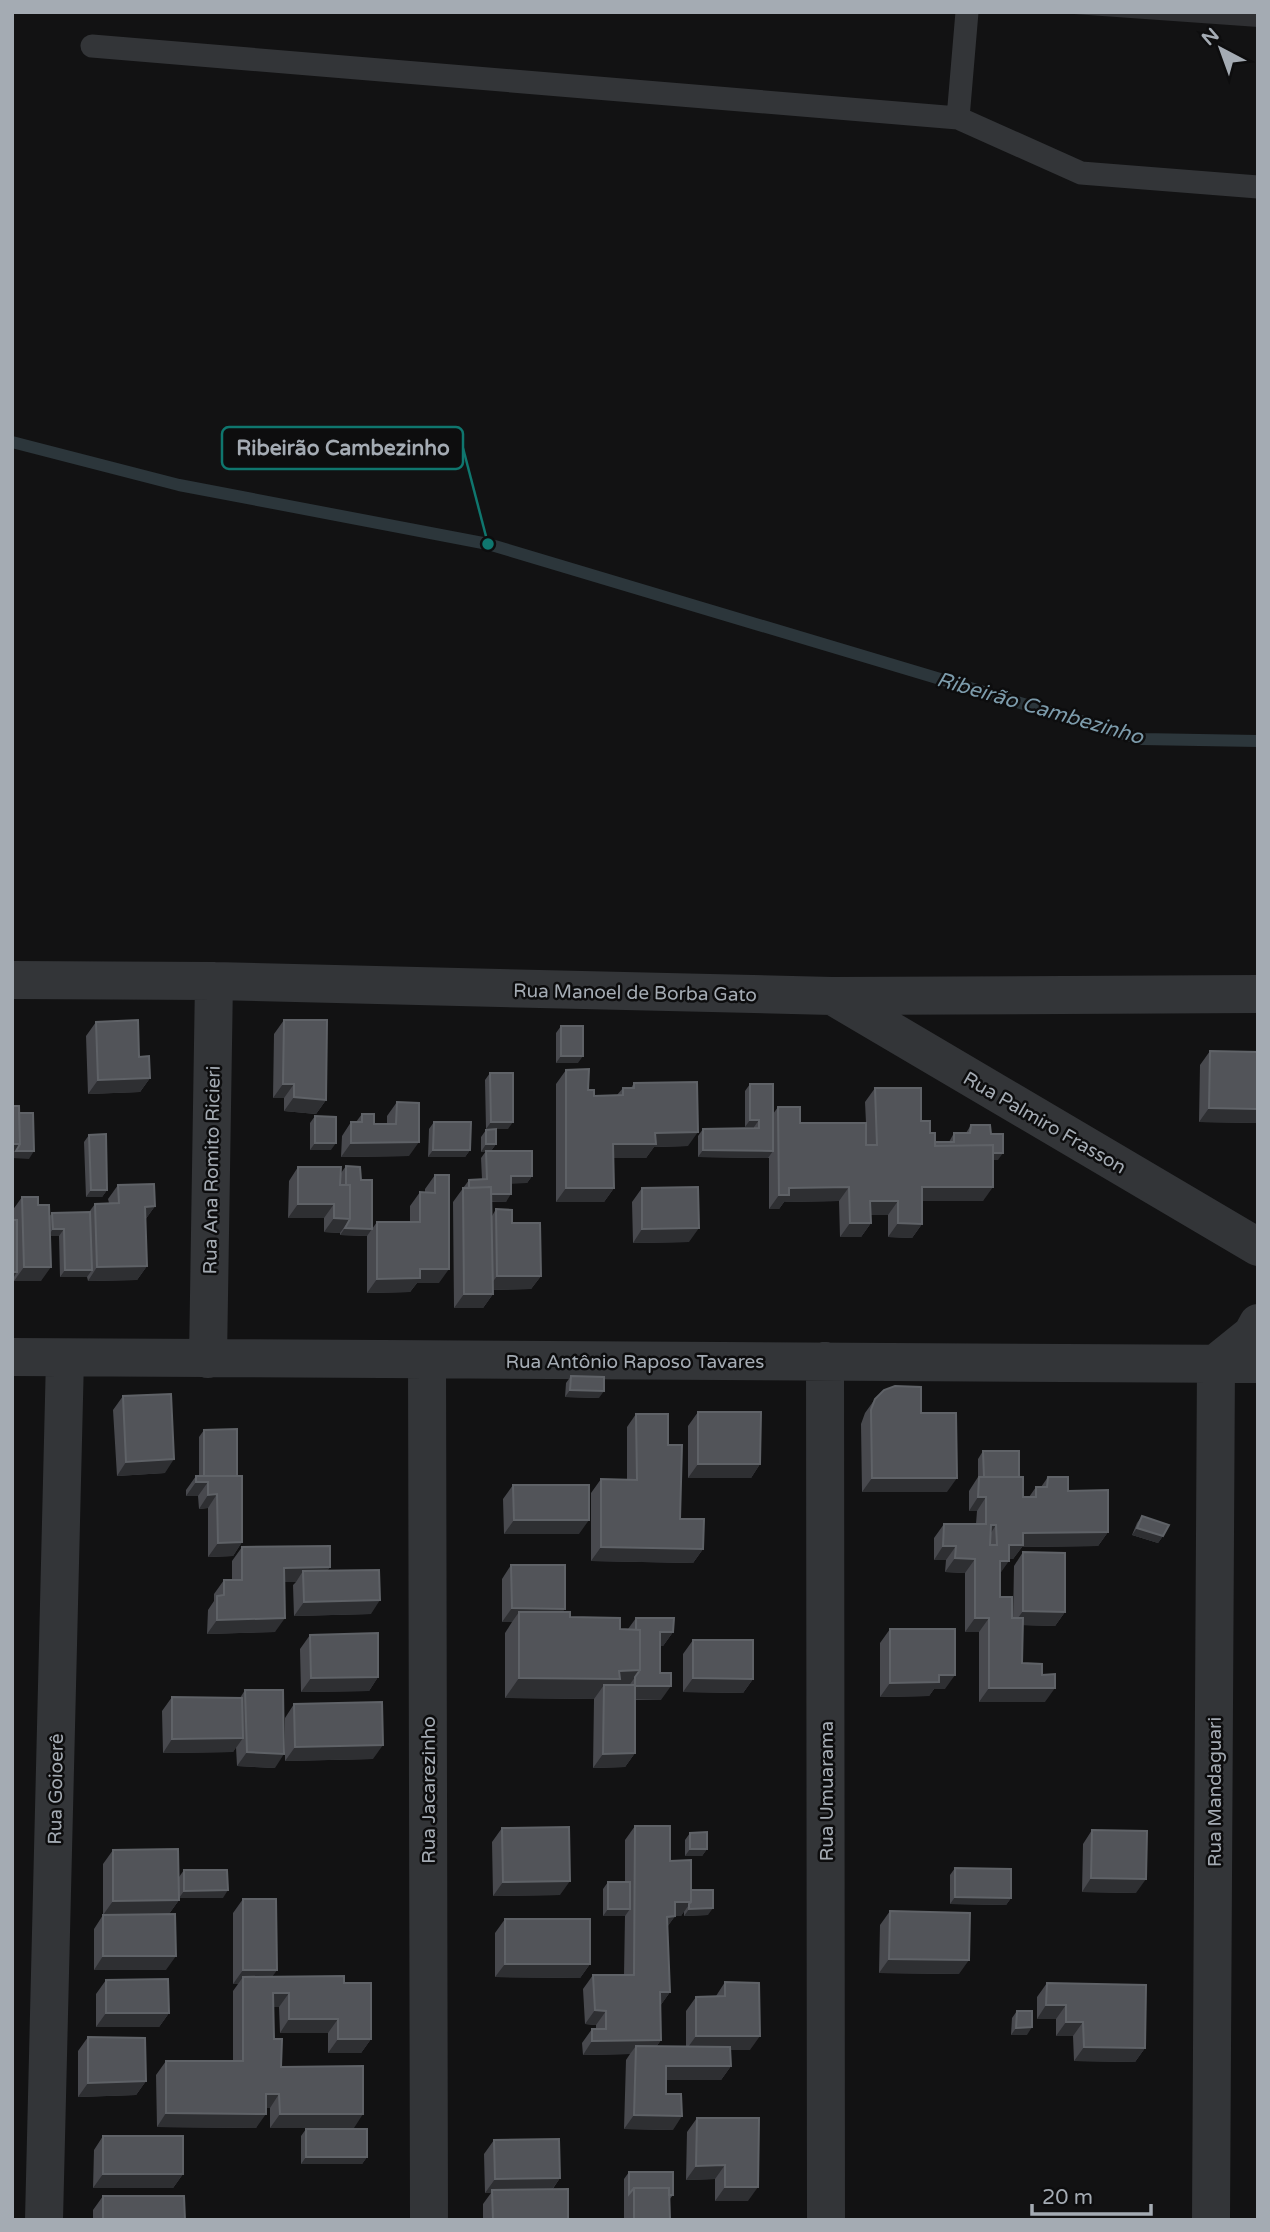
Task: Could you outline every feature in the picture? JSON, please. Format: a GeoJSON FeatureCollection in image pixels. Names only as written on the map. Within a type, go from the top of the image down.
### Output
{"type":"FeatureCollection","features":[{"type":"Feature","properties":{"kind":"street","name":"Rua Manoel de Borba Gato"},"geometry":{"type":"LineString","coordinates":[[12,980],[214,981],[832,996],[1258,994]]}},
{"type":"Feature","properties":{"kind":"street","name":"Rua Ana Romito Ricieri"},"geometry":{"type":"LineString","coordinates":[[208,1359],[214,981]]}},
{"type":"Feature","properties":{"kind":"street","name":"Rua Palmiro Frasson"},"geometry":{"type":"LineString","coordinates":[[832,996],[1258,1247]]}},
{"type":"Feature","properties":{"kind":"street"},"geometry":{"type":"LineString","coordinates":[[1216,1363],[1252,1334],[1258,1323]]}},
{"type":"Feature","properties":{"kind":"street","name":"Rua Antônio Raposo Tavares"},"geometry":{"type":"LineString","coordinates":[[12,1357],[1258,1364]]}},
{"type":"Feature","properties":{"kind":"street","name":"Rua Goioerê"},"geometry":{"type":"LineString","coordinates":[[44,2220],[65,1358]]}},
{"type":"Feature","properties":{"kind":"street","name":"Rua Jacarezinho"},"geometry":{"type":"LineString","coordinates":[[427,1360],[429,2220]]}},
{"type":"Feature","properties":{"kind":"street","name":"Rua Umuarama"},"geometry":{"type":"LineString","coordinates":[[825,1362],[826,2220]]}},
{"type":"Feature","properties":{"kind":"street","name":"Rua Mandaguari"},"geometry":{"type":"LineString","coordinates":[[1211,2220],[1216,1363]]}},
{"type":"Feature","properties":{"kind":"lane"},"geometry":{"type":"LineString","coordinates":[[958,118],[967,12]]}},
{"type":"Feature","properties":{"kind":"lane"},"geometry":{"type":"LineString","coordinates":[[92,46],[958,118],[1081,173],[1258,187]]}},
{"type":"Feature","properties":{"kind":"building"},"geometry":{"type":"Polygon","coordinates":[[[138,1020],[139,1057],[149,1056],[150,1078],[98,1080],[96,1022],[138,1020]]]}},
{"type":"Feature","properties":{"kind":"building"},"geometry":{"type":"Polygon","coordinates":[[[284,1020],[327,1020],[326,1100],[294,1097],[294,1084],[283,1084],[284,1020]]]}},
{"type":"Feature","properties":{"kind":"building"},"geometry":{"type":"Polygon","coordinates":[[[561,1026],[583,1026],[583,1056],[561,1056],[561,1026]]]}},
{"type":"Feature","properties":{"kind":"building"},"geometry":{"type":"Polygon","coordinates":[[[1210,1051],[1258,1052],[1258,1109],[1209,1108],[1210,1051]]]}},
{"type":"Feature","properties":{"kind":"building"},"geometry":{"type":"Polygon","coordinates":[[[589,1069],[588,1090],[594,1090],[594,1096],[623,1095],[623,1088],[634,1088],[634,1083],[697,1082],[698,1132],[655,1133],[656,1144],[613,1144],[614,1188],[566,1188],[566,1070],[589,1069]]]}},
{"type":"Feature","properties":{"kind":"building"},"geometry":{"type":"Polygon","coordinates":[[[490,1073],[513,1073],[513,1122],[491,1122],[490,1073]]]}},
{"type":"Feature","properties":{"kind":"building"},"geometry":{"type":"Polygon","coordinates":[[[750,1084],[773,1084],[773,1151],[703,1150],[703,1129],[759,1128],[759,1120],[750,1120],[750,1084]]]}},
{"type":"Feature","properties":{"kind":"building"},"geometry":{"type":"Polygon","coordinates":[[[875,1088],[921,1088],[921,1121],[930,1121],[930,1133],[935,1133],[935,1146],[993,1145],[993,1187],[922,1187],[922,1224],[898,1223],[898,1201],[870,1201],[871,1223],[850,1223],[849,1187],[789,1188],[789,1195],[779,1195],[778,1107],[800,1107],[800,1123],[866,1123],[866,1145],[877,1145],[875,1088]]]}},
{"type":"Feature","properties":{"kind":"building"},"geometry":{"type":"Polygon","coordinates":[[[397,1102],[419,1103],[419,1142],[351,1143],[351,1122],[362,1122],[362,1114],[374,1114],[374,1124],[396,1124],[397,1102]]]}},
{"type":"Feature","properties":{"kind":"building"},"geometry":{"type":"Polygon","coordinates":[[[12,1106],[19,1106],[20,1144],[12,1144],[12,1106]]]}},
{"type":"Feature","properties":{"kind":"building"},"geometry":{"type":"Polygon","coordinates":[[[19,1113],[33,1113],[34,1151],[16,1151],[20,1144],[19,1113]]]}},
{"type":"Feature","properties":{"kind":"building"},"geometry":{"type":"Polygon","coordinates":[[[315,1116],[336,1117],[336,1143],[315,1143],[315,1116]]]}},
{"type":"Feature","properties":{"kind":"building"},"geometry":{"type":"Polygon","coordinates":[[[434,1122],[471,1122],[470,1150],[433,1150],[434,1122]]]}},
{"type":"Feature","properties":{"kind":"building"},"geometry":{"type":"Polygon","coordinates":[[[971,1125],[990,1125],[991,1134],[1003,1134],[1003,1153],[993,1153],[993,1145],[935,1146],[935,1142],[954,1142],[954,1133],[970,1133],[971,1125]]]}},
{"type":"Feature","properties":{"kind":"building"},"geometry":{"type":"Polygon","coordinates":[[[496,1129],[496,1144],[486,1144],[486,1130],[496,1129]]]}},
{"type":"Feature","properties":{"kind":"building"},"geometry":{"type":"Polygon","coordinates":[[[106,1134],[107,1190],[91,1190],[89,1135],[106,1134]]]}},
{"type":"Feature","properties":{"kind":"building"},"geometry":{"type":"Polygon","coordinates":[[[486,1151],[532,1151],[532,1176],[511,1176],[511,1194],[491,1194],[491,1187],[469,1188],[469,1180],[487,1179],[486,1151]]]}},
{"type":"Feature","properties":{"kind":"building"},"geometry":{"type":"Polygon","coordinates":[[[346,1166],[360,1167],[361,1180],[372,1180],[372,1229],[345,1228],[350,1219],[350,1185],[346,1185],[346,1166]]]}},
{"type":"Feature","properties":{"kind":"building"},"geometry":{"type":"Polygon","coordinates":[[[298,1167],[341,1167],[340,1185],[350,1185],[350,1219],[334,1218],[334,1204],[298,1204],[298,1167]]]}},
{"type":"Feature","properties":{"kind":"building"},"geometry":{"type":"Polygon","coordinates":[[[435,1175],[449,1175],[449,1269],[420,1269],[420,1278],[377,1279],[377,1222],[420,1222],[420,1192],[435,1193],[435,1175]]]}},
{"type":"Feature","properties":{"kind":"building"},"geometry":{"type":"Polygon","coordinates":[[[154,1184],[155,1206],[145,1207],[147,1266],[97,1267],[95,1204],[119,1203],[118,1185],[154,1184]]]}},
{"type":"Feature","properties":{"kind":"building"},"geometry":{"type":"Polygon","coordinates":[[[491,1187],[493,1294],[464,1294],[463,1188],[491,1187]]]}},
{"type":"Feature","properties":{"kind":"building"},"geometry":{"type":"Polygon","coordinates":[[[698,1187],[699,1228],[642,1229],[642,1188],[698,1187]]]}},
{"type":"Feature","properties":{"kind":"building"},"geometry":{"type":"Polygon","coordinates":[[[22,1197],[38,1197],[38,1205],[49,1205],[51,1267],[24,1267],[22,1197]]]}},
{"type":"Feature","properties":{"kind":"building"},"geometry":{"type":"Polygon","coordinates":[[[496,1209],[512,1210],[512,1223],[540,1223],[541,1276],[497,1276],[496,1209]]]}},
{"type":"Feature","properties":{"kind":"building"},"geometry":{"type":"Polygon","coordinates":[[[90,1212],[92,1270],[65,1270],[64,1229],[53,1229],[52,1213],[90,1212]]]}},
{"type":"Feature","properties":{"kind":"building"},"geometry":{"type":"Polygon","coordinates":[[[12,1220],[17,1220],[17,1272],[12,1272],[12,1220]]]}},
{"type":"Feature","properties":{"kind":"building"},"geometry":{"type":"Polygon","coordinates":[[[571,1376],[604,1377],[604,1391],[570,1390],[571,1376]]]}},
{"type":"Feature","properties":{"kind":"building"},"geometry":{"type":"Polygon","coordinates":[[[895,1386],[921,1387],[921,1413],[956,1413],[957,1478],[872,1478],[871,1410],[875,1399],[884,1390],[895,1386]]]}},
{"type":"Feature","properties":{"kind":"building"},"geometry":{"type":"Polygon","coordinates":[[[171,1394],[174,1459],[126,1462],[123,1396],[171,1394]]]}},
{"type":"Feature","properties":{"kind":"building"},"geometry":{"type":"Polygon","coordinates":[[[698,1412],[761,1412],[760,1464],[698,1464],[698,1412]]]}},
{"type":"Feature","properties":{"kind":"building"},"geometry":{"type":"Polygon","coordinates":[[[636,1414],[668,1414],[668,1445],[682,1445],[680,1519],[704,1519],[703,1549],[601,1547],[601,1479],[637,1480],[636,1414]]]}},
{"type":"Feature","properties":{"kind":"building"},"geometry":{"type":"Polygon","coordinates":[[[237,1429],[237,1476],[204,1476],[204,1430],[237,1429]]]}},
{"type":"Feature","properties":{"kind":"building"},"geometry":{"type":"Polygon","coordinates":[[[983,1451],[1019,1451],[1019,1477],[984,1477],[983,1451]]]}},
{"type":"Feature","properties":{"kind":"building"},"geometry":{"type":"Polygon","coordinates":[[[196,1476],[242,1476],[242,1542],[218,1543],[217,1494],[208,1495],[208,1482],[196,1482],[196,1476]]]}},
{"type":"Feature","properties":{"kind":"building"},"geometry":{"type":"Polygon","coordinates":[[[979,1477],[1023,1477],[1023,1497],[1036,1497],[1036,1487],[1047,1487],[1048,1477],[1068,1477],[1068,1491],[1108,1490],[1108,1532],[1023,1533],[1023,1545],[1009,1545],[1009,1561],[1000,1561],[1000,1597],[1012,1597],[1012,1618],[1023,1618],[1022,1663],[1042,1664],[1042,1675],[1055,1674],[1055,1688],[989,1688],[989,1618],[975,1618],[975,1559],[955,1558],[956,1546],[943,1546],[944,1524],[986,1524],[986,1497],[978,1497],[979,1477]],[[991,1525],[990,1545],[997,1545],[996,1525],[991,1525]]]}},
{"type":"Feature","properties":{"kind":"building"},"geometry":{"type":"Polygon","coordinates":[[[513,1485],[589,1485],[589,1520],[514,1520],[513,1485]]]}},
{"type":"Feature","properties":{"kind":"building"},"geometry":{"type":"Polygon","coordinates":[[[1142,1516],[1169,1525],[1163,1536],[1137,1528],[1142,1516]]]}},
{"type":"Feature","properties":{"kind":"building"},"geometry":{"type":"Polygon","coordinates":[[[330,1546],[330,1567],[284,1568],[285,1618],[217,1620],[217,1596],[224,1595],[224,1580],[242,1580],[242,1547],[330,1546]]]}},
{"type":"Feature","properties":{"kind":"building"},"geometry":{"type":"Polygon","coordinates":[[[1023,1552],[1065,1553],[1065,1612],[1023,1611],[1023,1552]]]}},
{"type":"Feature","properties":{"kind":"building"},"geometry":{"type":"Polygon","coordinates":[[[511,1565],[565,1565],[565,1609],[512,1608],[511,1565]]]}},
{"type":"Feature","properties":{"kind":"building"},"geometry":{"type":"Polygon","coordinates":[[[379,1570],[380,1600],[304,1602],[303,1571],[379,1570]]]}},
{"type":"Feature","properties":{"kind":"building"},"geometry":{"type":"Polygon","coordinates":[[[519,1612],[570,1612],[570,1617],[620,1618],[620,1629],[640,1630],[640,1670],[619,1671],[620,1679],[519,1678],[519,1612]]]}},
{"type":"Feature","properties":{"kind":"building"},"geometry":{"type":"Polygon","coordinates":[[[636,1618],[674,1618],[673,1632],[660,1632],[660,1673],[671,1673],[671,1686],[635,1686],[635,1753],[603,1754],[604,1685],[635,1685],[635,1677],[640,1670],[640,1630],[636,1630],[636,1618]]]}},
{"type":"Feature","properties":{"kind":"building"},"geometry":{"type":"Polygon","coordinates":[[[890,1629],[955,1629],[955,1675],[939,1675],[939,1682],[890,1683],[890,1629]]]}},
{"type":"Feature","properties":{"kind":"building"},"geometry":{"type":"Polygon","coordinates":[[[378,1633],[378,1677],[311,1678],[310,1635],[378,1633]]]}},
{"type":"Feature","properties":{"kind":"building"},"geometry":{"type":"Polygon","coordinates":[[[693,1640],[753,1640],[753,1679],[693,1678],[693,1640]]]}},
{"type":"Feature","properties":{"kind":"building"},"geometry":{"type":"Polygon","coordinates":[[[245,1690],[283,1690],[284,1754],[247,1752],[245,1690]]]}},
{"type":"Feature","properties":{"kind":"building"},"geometry":{"type":"Polygon","coordinates":[[[172,1697],[242,1698],[243,1738],[172,1739],[172,1697]]]}},
{"type":"Feature","properties":{"kind":"building"},"geometry":{"type":"Polygon","coordinates":[[[382,1702],[383,1745],[295,1747],[294,1704],[382,1702]]]}},
{"type":"Feature","properties":{"kind":"building"},"geometry":{"type":"Polygon","coordinates":[[[635,1826],[670,1826],[670,1861],[691,1860],[691,1902],[675,1902],[675,1916],[667,1917],[670,1992],[660,1992],[661,2040],[592,2041],[592,2029],[606,2029],[606,2011],[595,2010],[593,1975],[634,1975],[635,1826]]]}},
{"type":"Feature","properties":{"kind":"building"},"geometry":{"type":"Polygon","coordinates":[[[569,1827],[570,1881],[503,1882],[502,1828],[569,1827]]]}},
{"type":"Feature","properties":{"kind":"building"},"geometry":{"type":"Polygon","coordinates":[[[1092,1830],[1147,1831],[1146,1879],[1091,1878],[1092,1830]]]}},
{"type":"Feature","properties":{"kind":"building"},"geometry":{"type":"Polygon","coordinates":[[[707,1832],[707,1849],[690,1849],[690,1833],[707,1832]]]}},
{"type":"Feature","properties":{"kind":"building"},"geometry":{"type":"Polygon","coordinates":[[[178,1849],[179,1900],[113,1901],[113,1850],[178,1849]]]}},
{"type":"Feature","properties":{"kind":"building"},"geometry":{"type":"Polygon","coordinates":[[[955,1868],[1011,1869],[1011,1898],[955,1897],[955,1868]]]}},
{"type":"Feature","properties":{"kind":"building"},"geometry":{"type":"Polygon","coordinates":[[[184,1870],[227,1870],[228,1890],[184,1891],[184,1870]]]}},
{"type":"Feature","properties":{"kind":"building"},"geometry":{"type":"Polygon","coordinates":[[[608,1882],[630,1882],[630,1909],[608,1909],[608,1882]]]}},
{"type":"Feature","properties":{"kind":"building"},"geometry":{"type":"Polygon","coordinates":[[[691,1890],[713,1890],[713,1908],[689,1909],[691,1890]]]}},
{"type":"Feature","properties":{"kind":"building"},"geometry":{"type":"Polygon","coordinates":[[[243,1899],[276,1899],[277,1970],[243,1970],[243,1899]]]}},
{"type":"Feature","properties":{"kind":"building"},"geometry":{"type":"Polygon","coordinates":[[[890,1911],[970,1913],[969,1960],[889,1959],[890,1911]]]}},
{"type":"Feature","properties":{"kind":"building"},"geometry":{"type":"Polygon","coordinates":[[[175,1914],[176,1956],[103,1956],[103,1915],[175,1914]]]}},
{"type":"Feature","properties":{"kind":"building"},"geometry":{"type":"Polygon","coordinates":[[[505,1919],[590,1919],[590,1964],[505,1964],[505,1919]]]}},
{"type":"Feature","properties":{"kind":"building"},"geometry":{"type":"Polygon","coordinates":[[[344,1976],[344,1983],[371,1983],[371,2039],[338,2039],[338,2019],[289,2019],[289,1993],[273,1993],[274,2039],[282,2039],[281,2067],[363,2066],[363,2114],[280,2114],[279,2094],[266,2094],[266,2114],[166,2113],[166,2061],[243,2061],[243,1977],[344,1976]]]}},
{"type":"Feature","properties":{"kind":"building"},"geometry":{"type":"Polygon","coordinates":[[[168,1979],[169,2013],[106,2013],[106,1980],[168,1979]]]}},
{"type":"Feature","properties":{"kind":"building"},"geometry":{"type":"Polygon","coordinates":[[[725,1982],[759,1983],[760,2036],[696,2036],[696,1997],[725,1996],[725,1982]]]}},
{"type":"Feature","properties":{"kind":"building"},"geometry":{"type":"Polygon","coordinates":[[[1047,1983],[1146,1985],[1145,2048],[1084,2047],[1083,2022],[1066,2022],[1066,2005],[1046,2005],[1047,1983]]]}},
{"type":"Feature","properties":{"kind":"building"},"geometry":{"type":"Polygon","coordinates":[[[1017,2011],[1032,2011],[1032,2027],[1016,2028],[1017,2011]]]}},
{"type":"Feature","properties":{"kind":"building"},"geometry":{"type":"Polygon","coordinates":[[[88,2037],[145,2038],[146,2081],[88,2083],[88,2037]]]}},
{"type":"Feature","properties":{"kind":"building"},"geometry":{"type":"Polygon","coordinates":[[[636,2046],[730,2047],[731,2066],[666,2066],[666,2094],[681,2094],[682,2116],[634,2115],[636,2046]]]}},
{"type":"Feature","properties":{"kind":"building"},"geometry":{"type":"Polygon","coordinates":[[[697,2118],[759,2118],[758,2187],[725,2187],[725,2165],[696,2166],[697,2118]]]}},
{"type":"Feature","properties":{"kind":"building"},"geometry":{"type":"Polygon","coordinates":[[[306,2129],[367,2129],[367,2157],[306,2157],[306,2129]]]}},
{"type":"Feature","properties":{"kind":"building"},"geometry":{"type":"Polygon","coordinates":[[[103,2136],[183,2136],[183,2174],[103,2174],[103,2136]]]}},
{"type":"Feature","properties":{"kind":"building"},"geometry":{"type":"Polygon","coordinates":[[[559,2139],[560,2178],[495,2179],[494,2140],[559,2139]]]}},
{"type":"Feature","properties":{"kind":"building"},"geometry":{"type":"Polygon","coordinates":[[[629,2172],[673,2172],[673,2195],[669,2195],[669,2188],[634,2188],[629,2194],[629,2172]]]}},
{"type":"Feature","properties":{"kind":"building"},"geometry":{"type":"Polygon","coordinates":[[[634,2188],[669,2188],[670,2220],[634,2220],[634,2188]]]}},
{"type":"Feature","properties":{"kind":"building"},"geometry":{"type":"Polygon","coordinates":[[[568,2189],[568,2220],[493,2220],[492,2190],[568,2189]]]}},
{"type":"Feature","properties":{"kind":"building"},"geometry":{"type":"Polygon","coordinates":[[[103,2196],[184,2196],[185,2220],[103,2220],[103,2196]]]}},
{"type":"Feature","properties":{"kind":"waterway","name":"Ribeirão Cambezinho"},"geometry":{"type":"LineString","coordinates":[[12,442],[179,485],[488,544],[1141,739],[1258,741]]}},
{"type":"Feature","properties":{"kind":"place","name":"Ribeirão Cambezinho"},"geometry":{"type":"Point","coordinates":[488,544]}}]}
